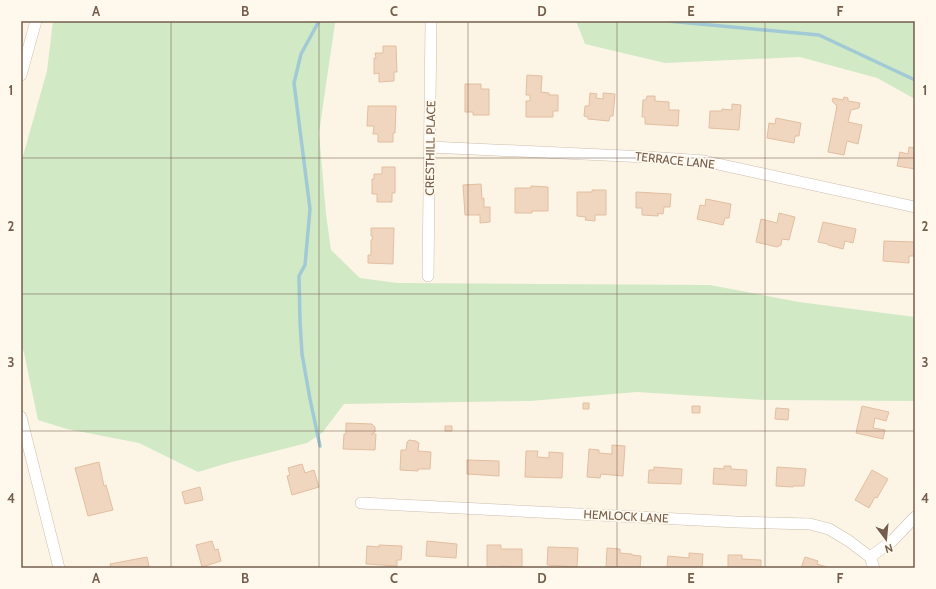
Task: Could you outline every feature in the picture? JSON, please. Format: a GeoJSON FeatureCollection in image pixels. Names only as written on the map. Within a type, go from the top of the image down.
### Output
{"type":"FeatureCollection","features":[{"type":"Feature","properties":{"kind":"street"},"geometry":{"type":"LineString","coordinates":[[21,74],[36,21]]}},
{"type":"Feature","properties":{"kind":"street","name":"CRESTHILL PLACE"},"geometry":{"type":"LineString","coordinates":[[428,276],[431,21]]}},
{"type":"Feature","properties":{"kind":"street","name":"TERRACE LANE"},"geometry":{"type":"LineString","coordinates":[[430,147],[704,161],[915,208]]}},
{"type":"Feature","properties":{"kind":"street"},"geometry":{"type":"LineString","coordinates":[[21,417],[59,568]]}},
{"type":"Feature","properties":{"kind":"street","name":"HEMLOCK LANE"},"geometry":{"type":"LineString","coordinates":[[361,503],[737,522],[810,524],[829,530],[849,541],[870,557]]}},
{"type":"Feature","properties":{"kind":"street"},"geometry":{"type":"LineString","coordinates":[[874,568],[870,557],[892,541],[915,517]]}},
{"type":"Feature","properties":{"kind":"green space"},"geometry":{"type":"Polygon","coordinates":[[[53,21],[334,21],[335,23],[319,133],[326,214],[331,250],[360,278],[397,283],[710,285],[799,302],[915,317],[915,401],[765,400],[637,392],[530,401],[344,404],[322,433],[307,443],[198,472],[139,443],[67,429],[38,420],[21,344],[21,163],[47,71],[53,21]]]}},
{"type":"Feature","properties":{"kind":"green space"},"geometry":{"type":"Polygon","coordinates":[[[576,21],[909,21],[915,24],[915,99],[877,78],[800,57],[665,63],[585,44],[576,21]]]}},
{"type":"Feature","properties":{"kind":"building"},"geometry":{"type":"Polygon","coordinates":[[[383,46],[396,46],[397,72],[394,72],[394,81],[379,82],[379,73],[374,74],[374,58],[376,58],[375,53],[383,53],[383,46]]]}},
{"type":"Feature","properties":{"kind":"building"},"geometry":{"type":"Polygon","coordinates":[[[527,75],[542,76],[541,92],[549,93],[549,95],[558,95],[558,111],[553,111],[553,117],[526,117],[526,101],[530,101],[530,95],[526,95],[527,75]]]}},
{"type":"Feature","properties":{"kind":"building"},"geometry":{"type":"Polygon","coordinates":[[[465,84],[481,84],[481,89],[489,89],[489,115],[473,115],[473,112],[465,112],[465,84]]]}},
{"type":"Feature","properties":{"kind":"building"},"geometry":{"type":"Polygon","coordinates":[[[590,93],[597,94],[596,98],[603,99],[603,93],[615,94],[613,116],[610,116],[609,121],[588,119],[588,117],[584,116],[585,106],[589,106],[590,93]]]}},
{"type":"Feature","properties":{"kind":"building"},"geometry":{"type":"Polygon","coordinates":[[[647,96],[655,96],[655,101],[669,102],[669,110],[679,110],[678,126],[645,124],[645,117],[642,117],[643,100],[646,100],[647,96]]]}},
{"type":"Feature","properties":{"kind":"building"},"geometry":{"type":"Polygon","coordinates":[[[844,97],[848,98],[848,101],[860,103],[859,108],[851,110],[848,122],[862,125],[858,144],[847,141],[844,155],[828,152],[837,106],[832,101],[833,98],[843,100],[844,97]]]}},
{"type":"Feature","properties":{"kind":"building"},"geometry":{"type":"Polygon","coordinates":[[[732,104],[741,105],[739,130],[709,128],[710,111],[722,111],[722,109],[732,110],[732,104]]]}},
{"type":"Feature","properties":{"kind":"building"},"geometry":{"type":"Polygon","coordinates":[[[368,106],[396,106],[395,133],[393,133],[393,142],[378,142],[378,134],[373,134],[374,126],[367,126],[368,106]]]}},
{"type":"Feature","properties":{"kind":"building"},"geometry":{"type":"Polygon","coordinates":[[[776,118],[801,123],[799,136],[795,136],[794,143],[767,138],[769,123],[775,124],[776,118]]]}},
{"type":"Feature","properties":{"kind":"building"},"geometry":{"type":"Polygon","coordinates":[[[909,147],[915,148],[915,169],[897,166],[900,152],[908,154],[909,147]]]}},
{"type":"Feature","properties":{"kind":"building"},"geometry":{"type":"Polygon","coordinates":[[[382,167],[395,167],[395,193],[392,193],[392,202],[377,202],[377,194],[372,194],[372,179],[374,179],[374,174],[382,174],[382,167]]]}},
{"type":"Feature","properties":{"kind":"building"},"geometry":{"type":"Polygon","coordinates":[[[481,184],[484,207],[490,207],[490,222],[480,223],[480,215],[465,215],[463,185],[481,184]]]}},
{"type":"Feature","properties":{"kind":"building"},"geometry":{"type":"Polygon","coordinates":[[[531,186],[548,187],[548,211],[515,213],[515,188],[531,188],[531,186]]]}},
{"type":"Feature","properties":{"kind":"building"},"geometry":{"type":"Polygon","coordinates":[[[592,190],[606,190],[606,215],[595,215],[595,221],[585,220],[586,217],[577,216],[577,192],[592,192],[592,190]]]}},
{"type":"Feature","properties":{"kind":"building"},"geometry":{"type":"Polygon","coordinates":[[[636,192],[671,194],[670,207],[664,207],[663,214],[658,213],[658,216],[642,215],[642,208],[636,208],[636,192]]]}},
{"type":"Feature","properties":{"kind":"building"},"geometry":{"type":"Polygon","coordinates":[[[706,199],[731,204],[729,218],[725,218],[723,225],[697,219],[700,205],[705,206],[706,199]]]}},
{"type":"Feature","properties":{"kind":"building"},"geometry":{"type":"Polygon","coordinates":[[[779,213],[795,217],[789,240],[782,239],[781,245],[777,247],[756,242],[761,219],[777,223],[779,213]]]}},
{"type":"Feature","properties":{"kind":"building"},"geometry":{"type":"Polygon","coordinates":[[[823,222],[856,229],[853,243],[845,241],[843,249],[818,242],[823,222]]]}},
{"type":"Feature","properties":{"kind":"building"},"geometry":{"type":"Polygon","coordinates":[[[371,228],[394,228],[393,264],[368,263],[368,255],[371,255],[371,240],[373,236],[371,236],[371,228]]]}},
{"type":"Feature","properties":{"kind":"building"},"geometry":{"type":"Polygon","coordinates":[[[884,241],[915,242],[915,256],[909,256],[909,263],[883,261],[884,241]]]}},
{"type":"Feature","properties":{"kind":"building"},"geometry":{"type":"Polygon","coordinates":[[[583,403],[589,403],[589,409],[583,409],[583,403]]]}},
{"type":"Feature","properties":{"kind":"building"},"geometry":{"type":"Polygon","coordinates":[[[692,406],[700,406],[700,413],[692,413],[692,406]]]}},
{"type":"Feature","properties":{"kind":"building"},"geometry":{"type":"Polygon","coordinates":[[[862,406],[889,412],[886,421],[875,418],[873,428],[885,430],[883,439],[856,433],[862,406]]]}},
{"type":"Feature","properties":{"kind":"building"},"geometry":{"type":"Polygon","coordinates":[[[776,408],[789,409],[788,420],[775,419],[776,408]]]}},
{"type":"Feature","properties":{"kind":"building"},"geometry":{"type":"Polygon","coordinates":[[[346,423],[372,424],[375,427],[375,432],[371,434],[376,434],[375,450],[343,449],[344,434],[346,434],[346,423]]]}},
{"type":"Feature","properties":{"kind":"building"},"geometry":{"type":"Polygon","coordinates":[[[445,426],[452,426],[452,431],[445,431],[445,426]]]}},
{"type":"Feature","properties":{"kind":"building"},"geometry":{"type":"Polygon","coordinates":[[[409,440],[419,443],[418,451],[431,452],[430,469],[418,469],[418,471],[400,470],[401,450],[406,450],[407,442],[409,440]]]}},
{"type":"Feature","properties":{"kind":"building"},"geometry":{"type":"Polygon","coordinates":[[[612,445],[625,446],[623,476],[601,474],[600,478],[587,477],[589,449],[599,450],[599,453],[612,454],[612,445]]]}},
{"type":"Feature","properties":{"kind":"building"},"geometry":{"type":"Polygon","coordinates":[[[526,451],[538,451],[537,457],[549,458],[549,452],[563,453],[562,478],[525,477],[526,451]]]}},
{"type":"Feature","properties":{"kind":"building"},"geometry":{"type":"Polygon","coordinates":[[[467,460],[499,461],[499,476],[467,474],[467,460]]]}},
{"type":"Feature","properties":{"kind":"building"},"geometry":{"type":"Polygon","coordinates":[[[99,462],[104,486],[106,485],[113,510],[88,516],[75,468],[99,462]]]}},
{"type":"Feature","properties":{"kind":"building"},"geometry":{"type":"Polygon","coordinates":[[[302,464],[305,473],[314,470],[319,487],[292,495],[287,476],[290,475],[288,468],[302,464]]]}},
{"type":"Feature","properties":{"kind":"building"},"geometry":{"type":"Polygon","coordinates":[[[724,466],[731,466],[731,469],[747,470],[746,486],[713,484],[714,468],[724,469],[724,466]]]}},
{"type":"Feature","properties":{"kind":"building"},"geometry":{"type":"Polygon","coordinates":[[[654,467],[682,469],[681,484],[648,483],[649,470],[654,470],[654,467]]]}},
{"type":"Feature","properties":{"kind":"building"},"geometry":{"type":"Polygon","coordinates":[[[777,467],[806,469],[804,486],[776,486],[777,467]]]}},
{"type":"Feature","properties":{"kind":"building"},"geometry":{"type":"Polygon","coordinates":[[[872,470],[888,479],[877,498],[875,497],[869,508],[855,500],[872,470]]]}},
{"type":"Feature","properties":{"kind":"building"},"geometry":{"type":"Polygon","coordinates":[[[200,487],[203,500],[185,504],[182,492],[200,487]]]}},
{"type":"Feature","properties":{"kind":"building"},"geometry":{"type":"Polygon","coordinates":[[[212,541],[215,550],[218,549],[221,561],[202,567],[196,545],[212,541]]]}},
{"type":"Feature","properties":{"kind":"building"},"geometry":{"type":"Polygon","coordinates":[[[427,541],[457,544],[456,558],[426,556],[427,541]]]}},
{"type":"Feature","properties":{"kind":"building"},"geometry":{"type":"Polygon","coordinates":[[[379,545],[402,546],[401,560],[397,560],[397,566],[366,564],[367,546],[379,547],[379,545]]]}},
{"type":"Feature","properties":{"kind":"building"},"geometry":{"type":"Polygon","coordinates":[[[487,545],[501,545],[501,549],[522,549],[522,567],[501,566],[501,568],[487,568],[487,545]]]}},
{"type":"Feature","properties":{"kind":"building"},"geometry":{"type":"Polygon","coordinates":[[[548,547],[578,548],[577,567],[547,565],[548,547]]]}},
{"type":"Feature","properties":{"kind":"building"},"geometry":{"type":"Polygon","coordinates":[[[607,548],[620,549],[620,553],[641,556],[640,568],[606,568],[607,548]]]}},
{"type":"Feature","properties":{"kind":"building"},"geometry":{"type":"Polygon","coordinates":[[[689,553],[703,554],[702,568],[667,568],[668,556],[689,558],[689,553]]]}},
{"type":"Feature","properties":{"kind":"building"},"geometry":{"type":"Polygon","coordinates":[[[728,555],[742,555],[742,559],[761,560],[761,568],[728,568],[728,555]]]}},
{"type":"Feature","properties":{"kind":"building"},"geometry":{"type":"Polygon","coordinates":[[[147,557],[149,566],[139,568],[111,568],[110,564],[147,557]]]}},
{"type":"Feature","properties":{"kind":"building"},"geometry":{"type":"Polygon","coordinates":[[[805,557],[818,561],[817,564],[830,568],[801,568],[805,557]]]}},
{"type":"Feature","properties":{"kind":"waterway"},"geometry":{"type":"LineString","coordinates":[[319,21],[301,54],[294,83],[310,209],[305,265],[299,276],[302,354],[320,446]]}},
{"type":"Feature","properties":{"kind":"waterway"},"geometry":{"type":"LineString","coordinates":[[668,21],[819,35],[915,80]]}}]}
